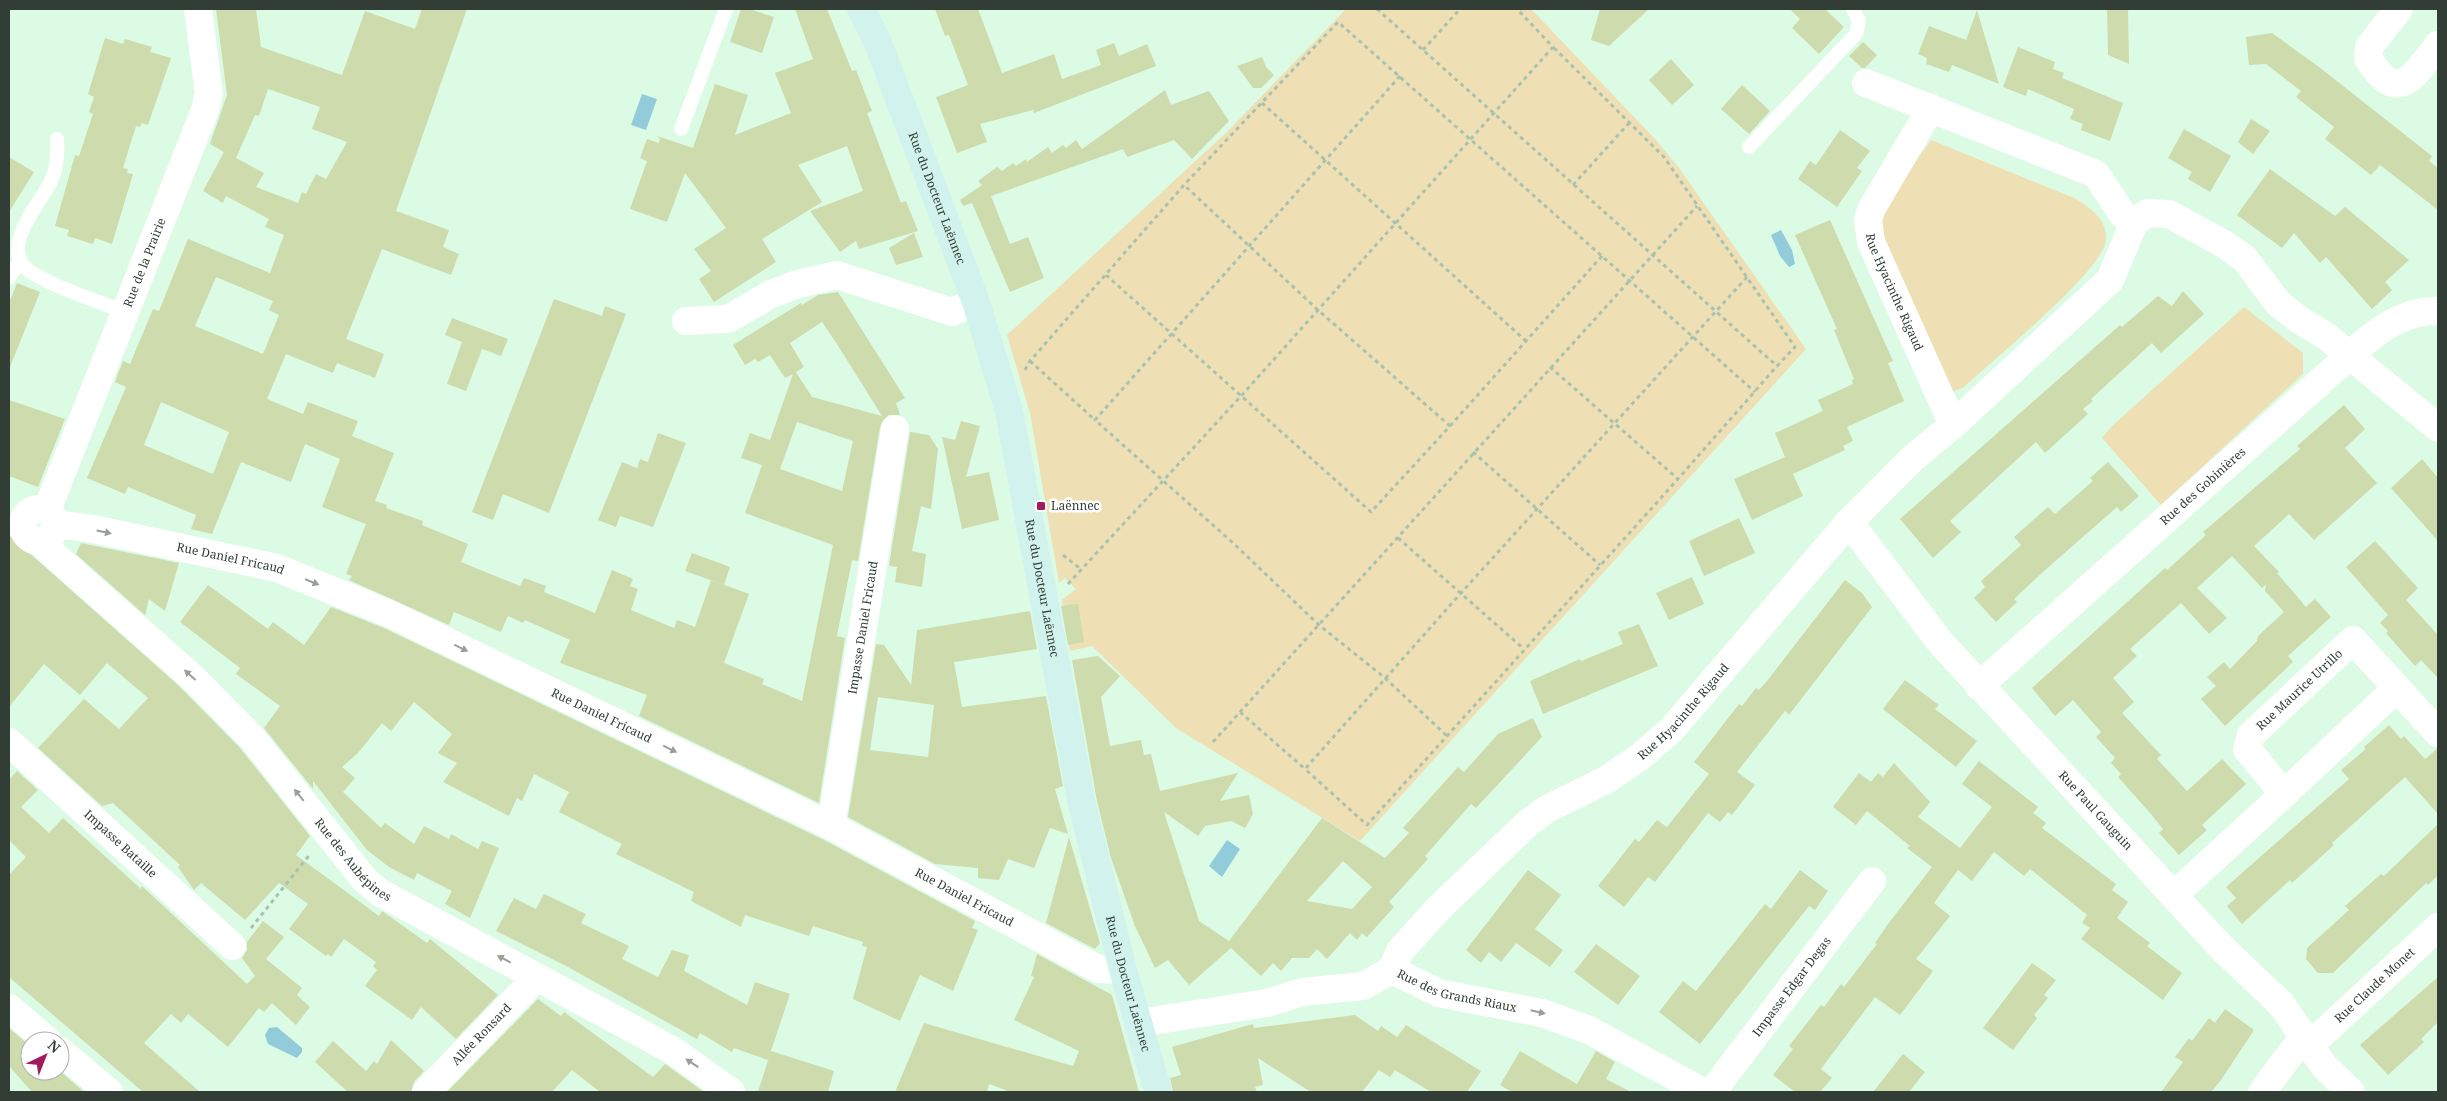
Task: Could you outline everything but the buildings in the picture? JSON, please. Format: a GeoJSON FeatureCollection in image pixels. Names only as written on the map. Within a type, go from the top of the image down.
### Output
{"type":"FeatureCollection","features":[{"type":"Feature","properties":{"kind":"street","name":"Rue de la Prairie"},"geometry":{"type":"LineString","coordinates":[[36,520],[126,312],[200,128],[209,94],[198,9]]}},
{"type":"Feature","properties":{"kind":"street","name":"Rue du Docteur Laënnec"},"geometry":{"type":"LineString","coordinates":[[861,9],[878,43],[976,302],[1010,411],[1045,592],[1052,645],[1082,804],[1123,970],[1158,1092]]}},
{"type":"Feature","properties":{"kind":"street"},"geometry":{"type":"LineString","coordinates":[[2399,9],[2369,47],[2368,58],[2382,78],[2391,84],[2405,83],[2412,79],[2438,44]]}},
{"type":"Feature","properties":{"kind":"street"},"geometry":{"type":"LineString","coordinates":[[1866,82],[2096,174],[2123,215],[2134,223],[2147,213],[2169,214],[2224,244],[2245,260],[2278,303],[2350,354],[2438,428]]}},
{"type":"Feature","properties":{"kind":"street","name":"Rue Hyacinthe Rigaud"},"geometry":{"type":"LineString","coordinates":[[1932,108],[1872,208],[1869,231],[1871,242],[1911,335],[1953,425]]}},
{"type":"Feature","properties":{"kind":"street","name":"Rue Hyacinthe Rigaud"},"geometry":{"type":"LineString","coordinates":[[1392,970],[1400,951],[1511,836],[1547,809],[1606,780],[1640,757],[1672,729],[1849,522],[1913,458],[1953,425],[2110,280],[2134,223]]}},
{"type":"Feature","properties":{"kind":"street"},"geometry":{"type":"LineString","coordinates":[[686,321],[728,319],[771,294],[798,284],[837,275],[952,312],[976,302]]}},
{"type":"Feature","properties":{"kind":"street","name":"Rue des Gobinières"},"geometry":{"type":"LineString","coordinates":[[1979,686],[2350,354],[2382,328],[2402,317],[2424,311],[2438,310]]}},
{"type":"Feature","properties":{"kind":"street","name":"Impasse Daniel Fricaud"},"geometry":{"type":"LineString","coordinates":[[831,826],[895,429]]}},
{"type":"Feature","properties":{"kind":"street","name":"Rue Daniel Fricaud"},"geometry":{"type":"LineString","coordinates":[[36,520],[226,557],[284,571],[390,614],[831,826],[1098,969],[1123,970]]}},
{"type":"Feature","properties":{"kind":"street","name":"Rue des Aubépines"},"geometry":{"type":"LineString","coordinates":[[36,520],[46,548],[194,678],[252,738],[364,879],[379,892],[672,1050],[731,1092]]}},
{"type":"Feature","properties":{"kind":"street","name":"Rue Paul Gauguin"},"geometry":{"type":"LineString","coordinates":[[1849,522],[1926,626],[1979,686],[2174,894],[2222,948],[2281,1004],[2324,1066],[2351,1092]]}},
{"type":"Feature","properties":{"kind":"street","name":"Rue Maurice Utrillo"},"geometry":{"type":"LineString","coordinates":[[2284,794],[2247,749],[2252,735],[2353,640],[2438,733]]}},
{"type":"Feature","properties":{"kind":"street"},"geometry":{"type":"LineString","coordinates":[[2174,894],[2397,688]]}},
{"type":"Feature","properties":{"kind":"street","name":"Impasse Bataille"},"geometry":{"type":"LineString","coordinates":[[9,742],[232,946]]}},
{"type":"Feature","properties":{"kind":"street","name":"Impasse Edgar Degas"},"geometry":{"type":"LineString","coordinates":[[1712,1092],[1872,881]]}},
{"type":"Feature","properties":{"kind":"street","name":"Rue Claude Monet"},"geometry":{"type":"LineString","coordinates":[[2262,1092],[2294,1049],[2307,1042],[2438,927]]}},
{"type":"Feature","properties":{"kind":"street","name":"Rue des Grands Riaux"},"geometry":{"type":"LineString","coordinates":[[1139,1023],[1267,1003],[1302,992],[1363,986],[1392,970],[1439,993],[1542,1013],[1589,1030],[1704,1092]]}},
{"type":"Feature","properties":{"kind":"street","name":"Allée Ronsard"},"geometry":{"type":"LineString","coordinates":[[426,1092],[537,976]]}},
{"type":"Feature","properties":{"kind":"street"},"geometry":{"type":"LineString","coordinates":[[9,1008],[36,1031]]}},
{"type":"Feature","properties":{"kind":"street"},"geometry":{"type":"LineString","coordinates":[[70,1059],[109,1092]]}},
{"type":"Feature","properties":{"kind":"lane"},"geometry":{"type":"LineString","coordinates":[[681,129],[726,9]]}},
{"type":"Feature","properties":{"kind":"lane"},"geometry":{"type":"LineString","coordinates":[[1749,147],[1856,34],[1859,21],[1853,9]]}},
{"type":"Feature","properties":{"kind":"lane"},"geometry":{"type":"LineString","coordinates":[[57,139],[56,167],[50,183],[18,235],[16,252],[19,262],[26,269],[45,279],[126,312]]}},
{"type":"Feature","properties":{"kind":"lane"},"geometry":{"type":"LineString","coordinates":[[9,278],[19,262]]}},
{"type":"Feature","properties":{"kind":"path"},"geometry":{"type":"LineString","coordinates":[[1377,9],[1777,366]]}},
{"type":"Feature","properties":{"kind":"path"},"geometry":{"type":"LineString","coordinates":[[1423,50],[1460,9]]}},
{"type":"Feature","properties":{"kind":"path"},"geometry":{"type":"LineString","coordinates":[[1240,712],[1367,825],[1794,347],[1664,157],[1517,9]]}},
{"type":"Feature","properties":{"kind":"path"},"geometry":{"type":"LineString","coordinates":[[1028,380],[1025,370],[1030,361],[1184,186],[1338,22],[1755,392]]}},
{"type":"Feature","properties":{"kind":"path"},"geometry":{"type":"LineString","coordinates":[[1045,592],[1062,589],[1082,570],[1162,480],[1242,395],[1554,47]]}},
{"type":"Feature","properties":{"kind":"path"},"geometry":{"type":"LineString","coordinates":[[1094,420],[1400,76]]}},
{"type":"Feature","properties":{"kind":"path"},"geometry":{"type":"LineString","coordinates":[[1262,103],[1526,341]]}},
{"type":"Feature","properties":{"kind":"path"},"geometry":{"type":"LineString","coordinates":[[1573,185],[1629,123]]}},
{"type":"Feature","properties":{"kind":"path"},"geometry":{"type":"LineString","coordinates":[[1184,186],[1318,310],[1450,426]]}},
{"type":"Feature","properties":{"kind":"path"},"geometry":{"type":"LineString","coordinates":[[1212,742],[1697,206]]}},
{"type":"Feature","properties":{"kind":"path"},"geometry":{"type":"LineString","coordinates":[[1106,275],[1242,395],[1370,512],[1450,426],[1602,256]]}},
{"type":"Feature","properties":{"kind":"path"},"geometry":{"type":"LineString","coordinates":[[1305,769],[1461,593],[1747,277]]}},
{"type":"Feature","properties":{"kind":"path"},"geometry":{"type":"LineString","coordinates":[[1030,361],[1319,624],[1385,678],[1446,736]]}},
{"type":"Feature","properties":{"kind":"path"},"geometry":{"type":"LineString","coordinates":[[1550,367],[1678,479]]}},
{"type":"Feature","properties":{"kind":"path"},"geometry":{"type":"LineString","coordinates":[[1473,452],[1600,565]]}},
{"type":"Feature","properties":{"kind":"path"},"geometry":{"type":"LineString","coordinates":[[1398,538],[1524,649]]}},
{"type":"Feature","properties":{"kind":"path"},"geometry":{"type":"LineString","coordinates":[[1062,552],[1064,557],[1082,570]]}},
{"type":"Feature","properties":{"kind":"path"},"geometry":{"type":"LineString","coordinates":[[232,946],[252,927],[315,847]]}},
{"type":"Feature","properties":{"kind":"shaded area"},"geometry":{"type":"Polygon","coordinates":[[[1346,9],[1531,9],[1656,140],[1679,168],[1806,349],[1360,841],[1176,728],[1092,646],[1070,651],[1062,600],[1076,589],[1065,578],[1059,583],[1030,413],[1007,335],[1228,131],[1346,9]]]}},
{"type":"Feature","properties":{"kind":"shaded area"},"geometry":{"type":"Polygon","coordinates":[[[1931,140],[2074,198],[2098,216],[2105,229],[2106,236],[2105,244],[2098,258],[2064,297],[1963,388],[1951,392],[1877,235],[1880,211],[1931,140]]]}},
{"type":"Feature","properties":{"kind":"shaded area"},"geometry":{"type":"Polygon","coordinates":[[[2244,307],[2303,353],[2303,374],[2161,505],[2102,438],[2111,427],[2244,307]]]}},
{"type":"Feature","properties":{"kind":"water"},"geometry":{"type":"Polygon","coordinates":[[[642,94],[657,99],[646,130],[631,125],[642,94]]]}},
{"type":"Feature","properties":{"kind":"water"},"geometry":{"type":"Polygon","coordinates":[[[1781,230],[1792,250],[1795,264],[1789,267],[1780,256],[1771,235],[1781,230]]]}},
{"type":"Feature","properties":{"kind":"water"},"geometry":{"type":"Polygon","coordinates":[[[1227,840],[1240,849],[1222,877],[1209,866],[1227,840]]]}},
{"type":"Feature","properties":{"kind":"water"},"geometry":{"type":"Polygon","coordinates":[[[277,1027],[302,1048],[302,1052],[297,1058],[268,1044],[265,1035],[269,1028],[277,1027]]]}},
{"type":"Feature","properties":{"kind":"place","name":"Laënnec"},"geometry":{"type":"Point","coordinates":[1041,506]}}]}
